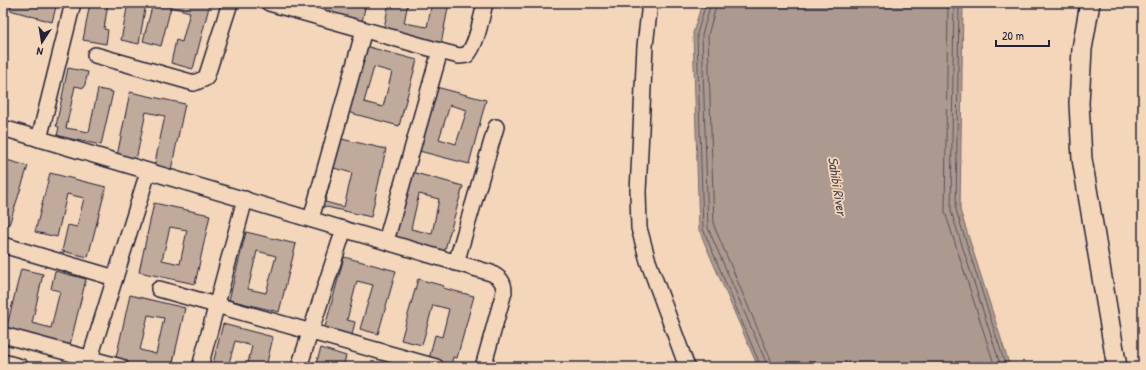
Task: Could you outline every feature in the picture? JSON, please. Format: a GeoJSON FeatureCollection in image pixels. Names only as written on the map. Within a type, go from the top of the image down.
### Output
{"type":"FeatureCollection","features":[{"type":"Feature","properties":{"kind":"street"},"geometry":{"type":"LineString","coordinates":[[39,139],[73,3]]}},
{"type":"Feature","properties":{"kind":"street"},"geometry":{"type":"LineString","coordinates":[[95,55],[194,83],[206,78],[230,3]]}},
{"type":"Feature","properties":{"kind":"street"},"geometry":{"type":"LineString","coordinates":[[269,3],[301,8],[364,30],[459,56],[467,55],[471,50],[485,3]]}},
{"type":"Feature","properties":{"kind":"street"},"geometry":{"type":"LineString","coordinates":[[650,3],[646,46],[638,192],[639,228],[648,260],[687,367]]}},
{"type":"Feature","properties":{"kind":"street"},"geometry":{"type":"LineString","coordinates":[[1090,3],[1082,48],[1080,103],[1082,159],[1117,367]]}},
{"type":"Feature","properties":{"kind":"street"},"geometry":{"type":"LineString","coordinates":[[311,219],[364,30]]}},
{"type":"Feature","properties":{"kind":"street"},"geometry":{"type":"LineString","coordinates":[[386,241],[440,51]]}},
{"type":"Feature","properties":{"kind":"street"},"geometry":{"type":"LineString","coordinates":[[456,263],[496,127]]}},
{"type":"Feature","properties":{"kind":"street"},"geometry":{"type":"LineString","coordinates":[[3,128],[491,273],[500,278],[504,283],[504,292],[483,367]]}},
{"type":"Feature","properties":{"kind":"street"},"geometry":{"type":"LineString","coordinates":[[90,358],[148,172]]}},
{"type":"Feature","properties":{"kind":"street"},"geometry":{"type":"LineString","coordinates":[[200,367],[245,199]]}},
{"type":"Feature","properties":{"kind":"street"},"geometry":{"type":"LineString","coordinates":[[299,367],[344,229]]}},
{"type":"Feature","properties":{"kind":"street"},"geometry":{"type":"LineString","coordinates":[[3,245],[115,278]]}},
{"type":"Feature","properties":{"kind":"street"},"geometry":{"type":"LineString","coordinates":[[159,289],[436,367]]}},
{"type":"Feature","properties":{"kind":"street"},"geometry":{"type":"LineString","coordinates":[[3,335],[121,367]]}},
{"type":"Feature","properties":{"kind":"street"},"geometry":{"type":"LineString","coordinates":[[3,362],[21,367]]}},
{"type":"Feature","properties":{"kind":"water","name":"Sahibi River"},"geometry":{"type":"Polygon","coordinates":[[[702,3],[963,3],[960,210],[1010,367],[758,367],[699,230],[693,33],[702,3]]]}},
{"type":"Feature","properties":{"kind":"building"},"geometry":{"type":"Polygon","coordinates":[[[12,3],[57,3],[52,22],[10,10],[12,3]]]}},
{"type":"Feature","properties":{"kind":"building"},"geometry":{"type":"Polygon","coordinates":[[[90,3],[108,3],[104,29],[108,30],[106,44],[83,40],[90,3]]]}},
{"type":"Feature","properties":{"kind":"building"},"geometry":{"type":"Polygon","coordinates":[[[128,3],[146,3],[139,44],[121,40],[128,3]]]}},
{"type":"Feature","properties":{"kind":"building"},"geometry":{"type":"Polygon","coordinates":[[[153,3],[210,3],[193,69],[171,63],[176,40],[182,42],[190,12],[171,7],[161,46],[143,41],[153,3]]]}},
{"type":"Feature","properties":{"kind":"building"},"geometry":{"type":"Polygon","coordinates":[[[306,3],[333,3],[348,6],[349,3],[366,3],[362,22],[305,9],[306,3]]]}},
{"type":"Feature","properties":{"kind":"building"},"geometry":{"type":"Polygon","coordinates":[[[389,3],[408,3],[404,23],[427,27],[432,3],[449,3],[441,44],[383,33],[389,3]]]}},
{"type":"Feature","properties":{"kind":"building"},"geometry":{"type":"Polygon","coordinates":[[[365,46],[417,60],[399,126],[347,112],[365,46]],[[374,67],[364,102],[383,107],[392,72],[374,67]]]}},
{"type":"Feature","properties":{"kind":"building"},"geometry":{"type":"Polygon","coordinates":[[[68,68],[88,72],[84,88],[75,86],[66,128],[89,132],[98,89],[113,92],[101,145],[57,136],[59,127],[56,126],[68,68]]]}},
{"type":"Feature","properties":{"kind":"building"},"geometry":{"type":"Polygon","coordinates":[[[436,87],[486,100],[469,164],[419,151],[436,87]],[[450,105],[439,139],[456,144],[467,110],[450,105]]]}},
{"type":"Feature","properties":{"kind":"building"},"geometry":{"type":"Polygon","coordinates":[[[130,92],[185,104],[171,170],[154,167],[165,116],[146,112],[136,160],[117,156],[130,92]]]}},
{"type":"Feature","properties":{"kind":"building"},"geometry":{"type":"Polygon","coordinates":[[[337,138],[386,149],[371,217],[322,206],[337,138]],[[334,168],[325,202],[344,207],[352,173],[334,168]]]}},
{"type":"Feature","properties":{"kind":"building"},"geometry":{"type":"Polygon","coordinates":[[[3,159],[28,166],[9,225],[3,223],[3,185],[5,179],[3,179],[3,159]]]}},
{"type":"Feature","properties":{"kind":"building"},"geometry":{"type":"Polygon","coordinates":[[[408,171],[463,186],[444,253],[390,238],[408,171]],[[419,194],[411,229],[432,234],[439,199],[419,194]]]}},
{"type":"Feature","properties":{"kind":"building"},"geometry":{"type":"Polygon","coordinates":[[[50,173],[106,187],[88,257],[62,251],[68,225],[77,227],[84,198],[67,194],[57,237],[35,232],[50,173]]]}},
{"type":"Feature","properties":{"kind":"building"},"geometry":{"type":"Polygon","coordinates":[[[154,203],[210,215],[195,284],[139,272],[154,203]],[[170,227],[162,260],[180,264],[187,230],[170,227]]]}},
{"type":"Feature","properties":{"kind":"building"},"geometry":{"type":"Polygon","coordinates":[[[246,232],[296,244],[279,312],[229,300],[246,232]],[[257,251],[248,289],[266,293],[276,256],[257,251]]]}},
{"type":"Feature","properties":{"kind":"building"},"geometry":{"type":"Polygon","coordinates":[[[344,257],[396,271],[378,334],[360,329],[373,285],[357,281],[347,320],[355,322],[352,335],[325,327],[344,257]]]}},
{"type":"Feature","properties":{"kind":"building"},"geometry":{"type":"Polygon","coordinates":[[[21,269],[43,274],[32,323],[51,328],[60,291],[51,289],[55,271],[86,279],[70,345],[6,330],[21,269]]]}},
{"type":"Feature","properties":{"kind":"building"},"geometry":{"type":"Polygon","coordinates":[[[418,279],[444,286],[443,288],[474,296],[457,358],[453,357],[451,365],[429,359],[435,335],[442,337],[449,309],[433,305],[422,345],[401,340],[418,279]]]}},
{"type":"Feature","properties":{"kind":"building"},"geometry":{"type":"Polygon","coordinates":[[[130,295],[185,308],[172,367],[139,367],[115,362],[130,295]],[[148,315],[140,350],[156,354],[164,318],[148,315]]]}},
{"type":"Feature","properties":{"kind":"building"},"geometry":{"type":"Polygon","coordinates":[[[223,324],[273,337],[266,367],[247,367],[252,346],[235,341],[228,367],[212,367],[223,324]]]}},
{"type":"Feature","properties":{"kind":"building"},"geometry":{"type":"Polygon","coordinates":[[[321,348],[346,356],[343,367],[315,367],[321,348]]]}}]}
